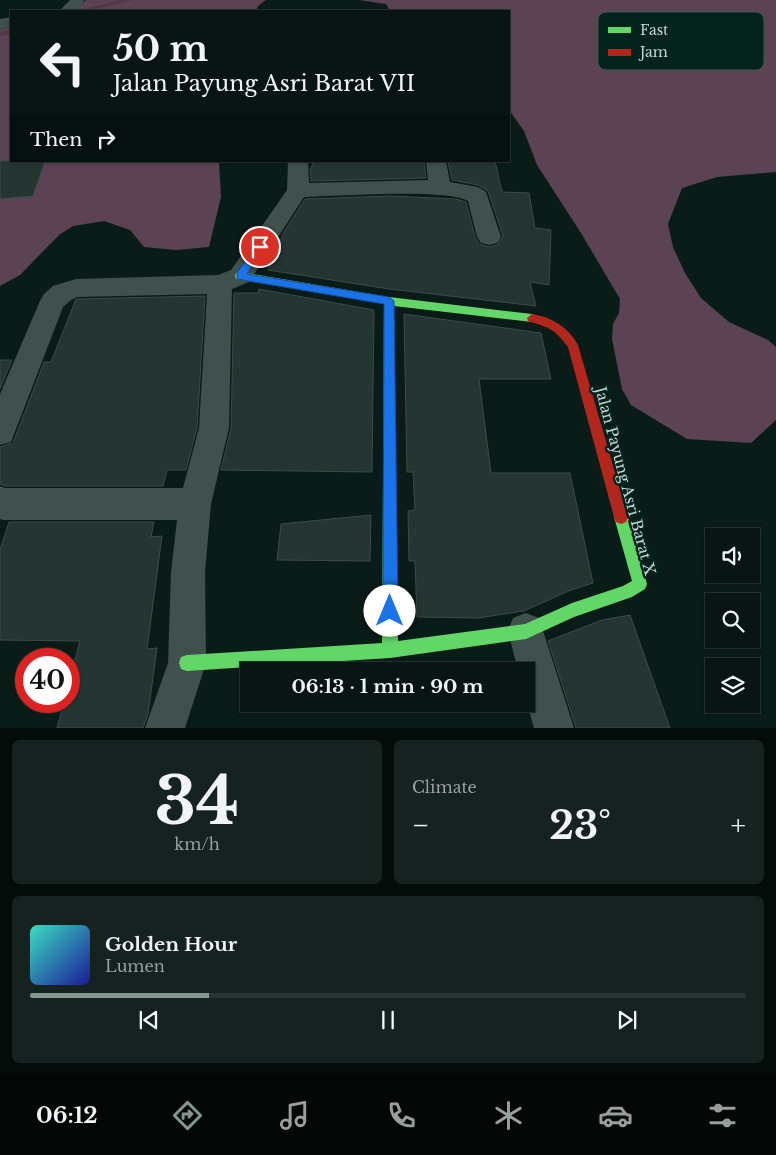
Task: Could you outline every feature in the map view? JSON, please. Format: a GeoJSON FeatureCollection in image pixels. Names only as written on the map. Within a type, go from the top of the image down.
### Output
{"type":"FeatureCollection","features":[{"type":"Feature","properties":{"kind":"street"},"geometry":{"type":"LineString","coordinates":[[67,10],[76,4],[77,0]]}},
{"type":"Feature","properties":{"kind":"street"},"geometry":{"type":"LineString","coordinates":[[165,728],[188,663],[188,572],[195,504],[214,428],[230,280],[298,190],[298,162]]}},
{"type":"Feature","properties":{"kind":"street"},"geometry":{"type":"LineString","coordinates":[[436,162],[440,187]]}},
{"type":"Feature","properties":{"kind":"street"},"geometry":{"type":"LineString","coordinates":[[298,190],[440,187],[470,192],[478,197],[489,237]]}},
{"type":"Feature","properties":{"kind":"street"},"geometry":{"type":"LineString","coordinates":[[0,432],[26,363],[53,301],[62,293],[76,288],[230,280],[389,301],[390,650]]}},
{"type":"Feature","properties":{"kind":"street","name":"Jalan Payung Asri Barat X"},"geometry":{"type":"LineString","coordinates":[[389,301],[541,319],[560,328],[573,345],[640,584],[627,592],[572,610],[526,631]]}},
{"type":"Feature","properties":{"kind":"street"},"geometry":{"type":"LineString","coordinates":[[0,502],[3,504],[195,504]]}},
{"type":"Feature","properties":{"kind":"street"},"geometry":{"type":"LineString","coordinates":[[188,663],[390,650],[526,631],[554,728]]}},
{"type":"Feature","properties":{"kind":"shaded area"},"geometry":{"type":"Polygon","coordinates":[[[86,0],[266,0],[256,10],[74,10],[86,0]]]}},
{"type":"Feature","properties":{"kind":"shaded area"},"geometry":{"type":"Polygon","coordinates":[[[359,0],[776,0],[776,172],[717,177],[682,188],[668,224],[673,247],[685,273],[701,298],[729,322],[768,340],[776,347],[776,420],[751,443],[687,439],[631,405],[622,389],[612,339],[613,324],[619,313],[620,299],[581,233],[537,165],[524,131],[510,111],[510,10],[389,10],[386,4],[359,0]]]}},
{"type":"Feature","properties":{"kind":"shaded area"},"geometry":{"type":"Polygon","coordinates":[[[10,27],[10,162],[219,162],[221,197],[209,247],[176,250],[144,247],[130,230],[104,221],[73,226],[59,235],[20,275],[0,286],[0,29],[10,27]]]}},
{"type":"Feature","properties":{"kind":"building"},"geometry":{"type":"Polygon","coordinates":[[[0,161],[45,162],[33,196],[0,199],[0,161]]]}},
{"type":"Feature","properties":{"kind":"building"},"geometry":{"type":"Polygon","coordinates":[[[314,162],[424,162],[426,178],[311,181],[310,170],[314,162]]]}},
{"type":"Feature","properties":{"kind":"building"},"geometry":{"type":"Polygon","coordinates":[[[448,162],[495,162],[502,192],[529,193],[535,228],[551,230],[549,285],[530,282],[536,306],[389,289],[268,270],[284,232],[305,199],[390,196],[456,199],[466,202],[475,237],[479,244],[489,247],[497,245],[503,236],[488,191],[478,185],[452,180],[448,162]]]}},
{"type":"Feature","properties":{"kind":"building"},"geometry":{"type":"Polygon","coordinates":[[[259,289],[374,310],[372,472],[221,470],[231,428],[234,293],[258,293],[259,289]]]}},
{"type":"Feature","properties":{"kind":"building"},"geometry":{"type":"Polygon","coordinates":[[[205,296],[197,428],[186,470],[167,470],[163,486],[5,486],[0,484],[0,447],[13,443],[44,362],[51,362],[76,299],[205,296]]]}},
{"type":"Feature","properties":{"kind":"building"},"geometry":{"type":"Polygon","coordinates":[[[404,314],[541,333],[551,379],[479,379],[491,473],[570,473],[593,583],[571,590],[524,611],[478,618],[417,617],[415,561],[409,561],[408,511],[415,510],[413,472],[407,472],[404,314]]]}},
{"type":"Feature","properties":{"kind":"building"},"geometry":{"type":"Polygon","coordinates":[[[0,360],[12,360],[0,389],[0,360]]]}},
{"type":"Feature","properties":{"kind":"building"},"geometry":{"type":"Polygon","coordinates":[[[371,515],[370,561],[277,560],[281,524],[371,515]]]}},
{"type":"Feature","properties":{"kind":"building"},"geometry":{"type":"Polygon","coordinates":[[[9,522],[154,522],[151,537],[162,536],[147,649],[157,648],[148,714],[143,728],[57,728],[61,713],[80,713],[80,648],[78,648],[80,641],[0,640],[0,550],[9,522]]]}},
{"type":"Feature","properties":{"kind":"building"},"geometry":{"type":"Polygon","coordinates":[[[630,615],[670,728],[576,728],[548,641],[602,620],[630,615]]]}},
{"type":"Feature","properties":{"kind":"waterway"},"geometry":{"type":"LineString","coordinates":[[84,10],[130,0]]}},
{"type":"Feature","properties":{"kind":"waterway"},"geometry":{"type":"LineString","coordinates":[[0,34],[10,32]]}},
{"type":"Feature","properties":{"kind":"traffic: fast"},"geometry":{"type":"LineString","coordinates":[[240,276],[389,301],[532,318]]}},
{"type":"Feature","properties":{"kind":"traffic: fast"},"geometry":{"type":"LineString","coordinates":[[389,301],[390,650]]}},
{"type":"Feature","properties":{"kind":"traffic: fast"},"geometry":{"type":"LineString","coordinates":[[187,663],[390,650],[526,631],[572,610],[627,592],[640,584],[621,517]]}},
{"type":"Feature","properties":{"kind":"traffic: jam"},"geometry":{"type":"LineString","coordinates":[[532,318],[546,321],[556,326],[573,345],[621,517]]}},
{"type":"Feature","properties":{"kind":"route"},"geometry":{"type":"LineString","coordinates":[[260,247],[240,276],[389,301],[390,611]]}}]}
